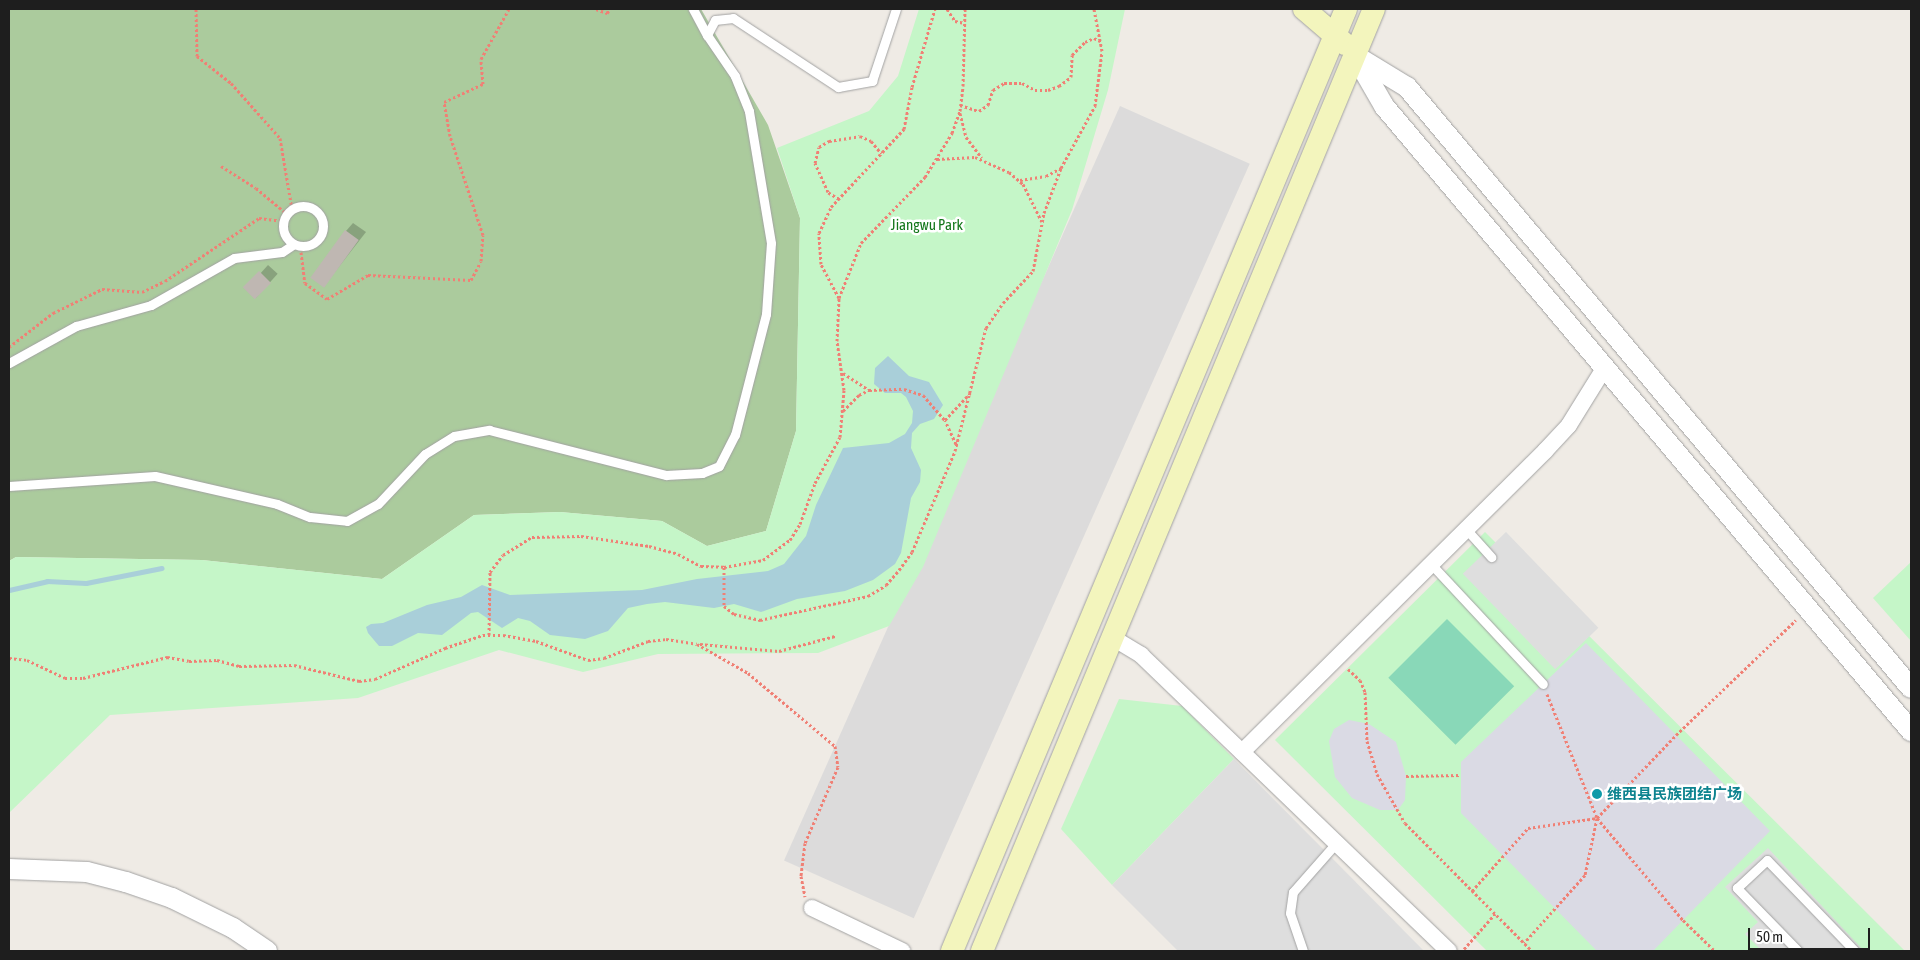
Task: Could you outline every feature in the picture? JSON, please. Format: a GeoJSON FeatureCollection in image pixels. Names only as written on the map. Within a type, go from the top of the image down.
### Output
{"type":"FeatureCollection","features":[{"type":"Feature","properties":{"kind":"main road"},"geometry":{"type":"LineString","coordinates":[[1304,9],[1336,34],[1354,54]]}},
{"type":"Feature","properties":{"kind":"main road"},"geometry":{"type":"LineString","coordinates":[[952,951],[1346,9]]}},
{"type":"Feature","properties":{"kind":"main road"},"geometry":{"type":"LineString","coordinates":[[982,951],[1374,9]]}},
{"type":"Feature","properties":{"kind":"street"},"geometry":{"type":"LineString","coordinates":[[1354,54],[1384,106],[1911,731]]}},
{"type":"Feature","properties":{"kind":"street"},"geometry":{"type":"LineString","coordinates":[[1354,54],[1407,87],[1911,688]]}},
{"type":"Feature","properties":{"kind":"street"},"geometry":{"type":"LineString","coordinates":[[1242,752],[1569,424],[1606,367]]}},
{"type":"Feature","properties":{"kind":"street"},"geometry":{"type":"LineString","coordinates":[[1113,638],[1141,655],[1449,951]]}},
{"type":"Feature","properties":{"kind":"street"},"geometry":{"type":"LineString","coordinates":[[9,869],[87,872],[126,882],[172,898],[232,928],[267,951]]}},
{"type":"Feature","properties":{"kind":"street"},"geometry":{"type":"LineString","coordinates":[[812,908],[902,951]]}},
{"type":"Feature","properties":{"kind":"lane"},"geometry":{"type":"LineString","coordinates":[[9,486],[154,476],[277,504],[310,517],[347,520],[378,504],[425,454],[454,436],[489,430],[666,475],[702,472],[719,466],[736,435],[766,314],[771,243],[749,111],[734,76],[707,35],[693,9]]}},
{"type":"Feature","properties":{"kind":"lane"},"geometry":{"type":"LineString","coordinates":[[707,35],[715,20],[733,18],[838,87],[872,81],[896,9]]}},
{"type":"Feature","properties":{"kind":"lane"},"geometry":{"type":"LineString","coordinates":[[9,363],[76,326],[151,305],[234,258],[282,252],[297,245],[314,243],[323,225],[312,208],[287,215],[284,234],[297,245]]}},
{"type":"Feature","properties":{"kind":"lane"},"geometry":{"type":"LineString","coordinates":[[1466,529],[1491,557]]}},
{"type":"Feature","properties":{"kind":"lane"},"geometry":{"type":"LineString","coordinates":[[1431,564],[1543,684]]}},
{"type":"Feature","properties":{"kind":"lane"},"geometry":{"type":"LineString","coordinates":[[1303,951],[1290,913],[1292,892],[1336,843]]}},
{"type":"Feature","properties":{"kind":"lane"},"geometry":{"type":"LineString","coordinates":[[1798,951],[1737,888],[1767,860],[1855,951]]}},
{"type":"Feature","properties":{"kind":"path"},"geometry":{"type":"LineString","coordinates":[[196,9],[197,56],[231,83],[280,138],[287,215]]}},
{"type":"Feature","properties":{"kind":"path"},"geometry":{"type":"LineString","coordinates":[[297,245],[304,283],[327,299],[368,275],[471,280],[481,261],[483,235],[450,136],[444,102],[483,84],[481,59],[509,9]]}},
{"type":"Feature","properties":{"kind":"path"},"geometry":{"type":"LineString","coordinates":[[596,9],[607,13],[610,9]]}},
{"type":"Feature","properties":{"kind":"path"},"geometry":{"type":"LineString","coordinates":[[839,298],[821,264],[818,249],[819,233],[824,220],[839,199],[904,129],[912,87],[935,9]]}},
{"type":"Feature","properties":{"kind":"path"},"geometry":{"type":"LineString","coordinates":[[947,9],[955,21],[964,23]]}},
{"type":"Feature","properties":{"kind":"path"},"geometry":{"type":"LineString","coordinates":[[965,9],[960,111],[966,137],[983,158],[1019,180],[1042,222]]}},
{"type":"Feature","properties":{"kind":"path"},"geometry":{"type":"LineString","coordinates":[[724,567],[724,606],[734,614],[760,620],[788,611],[846,602],[868,596],[886,585],[912,552],[956,445],[986,328],[1002,303],[1033,271],[1042,222],[1061,168],[1094,106],[1100,82],[1100,41],[1094,9]]}},
{"type":"Feature","properties":{"kind":"path"},"geometry":{"type":"LineString","coordinates":[[960,105],[979,111],[988,105],[993,90],[1004,83],[1016,82],[1048,90],[1059,86],[1071,77],[1072,55],[1085,42],[1094,38],[1100,41]]}},
{"type":"Feature","properties":{"kind":"path"},"geometry":{"type":"LineString","coordinates":[[489,635],[490,572],[503,555],[532,537],[581,536],[649,546],[678,554],[701,566],[724,567],[763,560],[790,540],[800,524],[814,483],[832,456],[840,436],[843,412],[842,372],[837,341],[839,298],[861,243],[925,177],[937,160],[960,111]]}},
{"type":"Feature","properties":{"kind":"path"},"geometry":{"type":"LineString","coordinates":[[839,199],[828,192],[815,163],[816,152],[824,142],[860,136],[871,141],[881,154]]}},
{"type":"Feature","properties":{"kind":"path"},"geometry":{"type":"LineString","coordinates":[[937,160],[957,156],[983,158]]}},
{"type":"Feature","properties":{"kind":"path"},"geometry":{"type":"LineString","coordinates":[[221,166],[256,188],[287,215]]}},
{"type":"Feature","properties":{"kind":"path"},"geometry":{"type":"LineString","coordinates":[[1019,180],[1046,176],[1061,168]]}},
{"type":"Feature","properties":{"kind":"path"},"geometry":{"type":"LineString","coordinates":[[9,347],[52,313],[102,289],[142,292],[165,281],[259,218],[287,215]]}},
{"type":"Feature","properties":{"kind":"path"},"geometry":{"type":"LineString","coordinates":[[842,372],[855,384],[869,390]]}},
{"type":"Feature","properties":{"kind":"path"},"geometry":{"type":"LineString","coordinates":[[843,412],[859,394],[869,390],[904,388],[916,392],[933,404],[945,420],[956,445]]}},
{"type":"Feature","properties":{"kind":"path"},"geometry":{"type":"LineString","coordinates":[[945,420],[970,393]]}},
{"type":"Feature","properties":{"kind":"path"},"geometry":{"type":"LineString","coordinates":[[1524,943],[1585,875],[1597,818],[1763,650],[1808,610]]}},
{"type":"Feature","properties":{"kind":"path"},"geometry":{"type":"LineString","coordinates":[[9,658],[27,660],[65,678],[83,678],[167,657],[189,662],[217,660],[239,666],[294,665],[359,681],[374,680],[446,648],[489,635],[536,641],[588,660],[604,658],[648,641],[666,639],[697,644],[779,651],[835,636]]}},
{"type":"Feature","properties":{"kind":"path"},"geometry":{"type":"LineString","coordinates":[[697,644],[748,673],[830,739],[839,757],[838,767],[804,843],[802,857],[803,894],[812,908]]}},
{"type":"Feature","properties":{"kind":"path"},"geometry":{"type":"LineString","coordinates":[[1337,657],[1360,680],[1364,692],[1367,741],[1377,774],[1405,823],[1532,951]]}},
{"type":"Feature","properties":{"kind":"path"},"geometry":{"type":"LineString","coordinates":[[1543,684],[1597,818],[1683,920],[1715,951]]}},
{"type":"Feature","properties":{"kind":"path"},"geometry":{"type":"LineString","coordinates":[[1406,776],[1461,775]]}},
{"type":"Feature","properties":{"kind":"path"},"geometry":{"type":"LineString","coordinates":[[1472,891],[1528,828],[1597,818]]}},
{"type":"Feature","properties":{"kind":"path"},"geometry":{"type":"LineString","coordinates":[[1462,951],[1495,914]]}},
{"type":"Feature","properties":{"kind":"shaded area"},"geometry":{"type":"Polygon","coordinates":[[[1120,106],[1250,164],[914,918],[784,861],[1120,106]]]}},
{"type":"Feature","properties":{"kind":"shaded area"},"geometry":{"type":"Polygon","coordinates":[[[1506,532],[1598,628],[1555,669],[1463,574],[1506,532]]]}},
{"type":"Feature","properties":{"kind":"shaded area","name":"维西县民族团结广场"},"geometry":{"type":"Polygon","coordinates":[[[1586,643],[1770,831],[1653,951],[1597,951],[1461,813],[1461,762],[1586,643]]]}},
{"type":"Feature","properties":{"kind":"shaded area"},"geometry":{"type":"Polygon","coordinates":[[[1349,720],[1369,724],[1396,742],[1406,776],[1405,800],[1398,810],[1380,810],[1352,798],[1335,777],[1329,741],[1334,729],[1349,720]]]}},
{"type":"Feature","properties":{"kind":"shaded area"},"geometry":{"type":"Polygon","coordinates":[[[1234,759],[1424,951],[1178,951],[1112,885],[1234,759]]]}},
{"type":"Feature","properties":{"kind":"shaded area"},"geometry":{"type":"Polygon","coordinates":[[[1768,848],[1864,951],[1762,951],[1745,934],[1758,922],[1725,887],[1768,848]]]}},
{"type":"Feature","properties":{"kind":"green space"},"geometry":{"type":"Polygon","coordinates":[[[9,9],[701,9],[768,125],[800,218],[796,431],[766,531],[707,546],[662,521],[560,512],[474,515],[382,579],[202,560],[16,557],[9,561],[9,9]]]}},
{"type":"Feature","properties":{"kind":"green space","name":"Jiangwu Park"},"geometry":{"type":"Polygon","coordinates":[[[919,9],[1125,9],[1108,90],[1072,210],[923,567],[889,626],[818,653],[658,654],[583,672],[499,650],[358,698],[110,715],[9,813],[9,561],[16,557],[202,560],[382,579],[474,515],[560,512],[662,521],[707,546],[766,531],[796,431],[800,218],[777,148],[869,111],[898,76],[919,9]]]}},
{"type":"Feature","properties":{"kind":"green space"},"geometry":{"type":"Polygon","coordinates":[[[1485,532],[1905,951],[1487,951],[1275,740],[1485,532]]]}},
{"type":"Feature","properties":{"kind":"green space"},"geometry":{"type":"Polygon","coordinates":[[[1911,562],[1911,641],[1873,598],[1911,562]]]}},
{"type":"Feature","properties":{"kind":"green space"},"geometry":{"type":"Polygon","coordinates":[[[1447,619],[1514,686],[1455,745],[1388,678],[1447,619]]]}},
{"type":"Feature","properties":{"kind":"green space"},"geometry":{"type":"Polygon","coordinates":[[[1119,699],[1182,706],[1234,759],[1112,885],[1061,829],[1119,699]]]}},
{"type":"Feature","properties":{"kind":"water"},"geometry":{"type":"Polygon","coordinates":[[[888,356],[909,376],[929,382],[943,405],[934,419],[920,424],[912,433],[911,448],[921,470],[920,482],[911,498],[901,553],[895,564],[873,580],[845,591],[797,599],[761,612],[734,604],[714,608],[665,602],[647,604],[628,608],[608,631],[585,639],[550,635],[530,621],[518,618],[502,628],[478,612],[471,613],[442,635],[418,633],[392,646],[379,646],[368,633],[366,627],[371,624],[383,623],[427,605],[461,597],[482,585],[510,595],[642,590],[697,579],[768,571],[784,564],[806,536],[816,505],[843,448],[889,443],[905,434],[912,423],[913,411],[906,397],[901,393],[885,393],[874,384],[875,368],[888,356]]]}},
{"type":"Feature","properties":{"kind":"building"},"geometry":{"type":"Polygon","coordinates":[[[345,230],[359,240],[324,288],[310,278],[345,230]]]}},
{"type":"Feature","properties":{"kind":"building"},"geometry":{"type":"Polygon","coordinates":[[[259,271],[271,283],[255,299],[243,287],[259,271]]]}},
{"type":"Feature","properties":{"kind":"waterway"},"geometry":{"type":"LineString","coordinates":[[9,590],[47,581],[86,583],[162,568]]}},
{"type":"Feature","properties":{"kind":"place","name":"维西县民族团结广场"},"geometry":{"type":"Point","coordinates":[1597,794]}}]}
